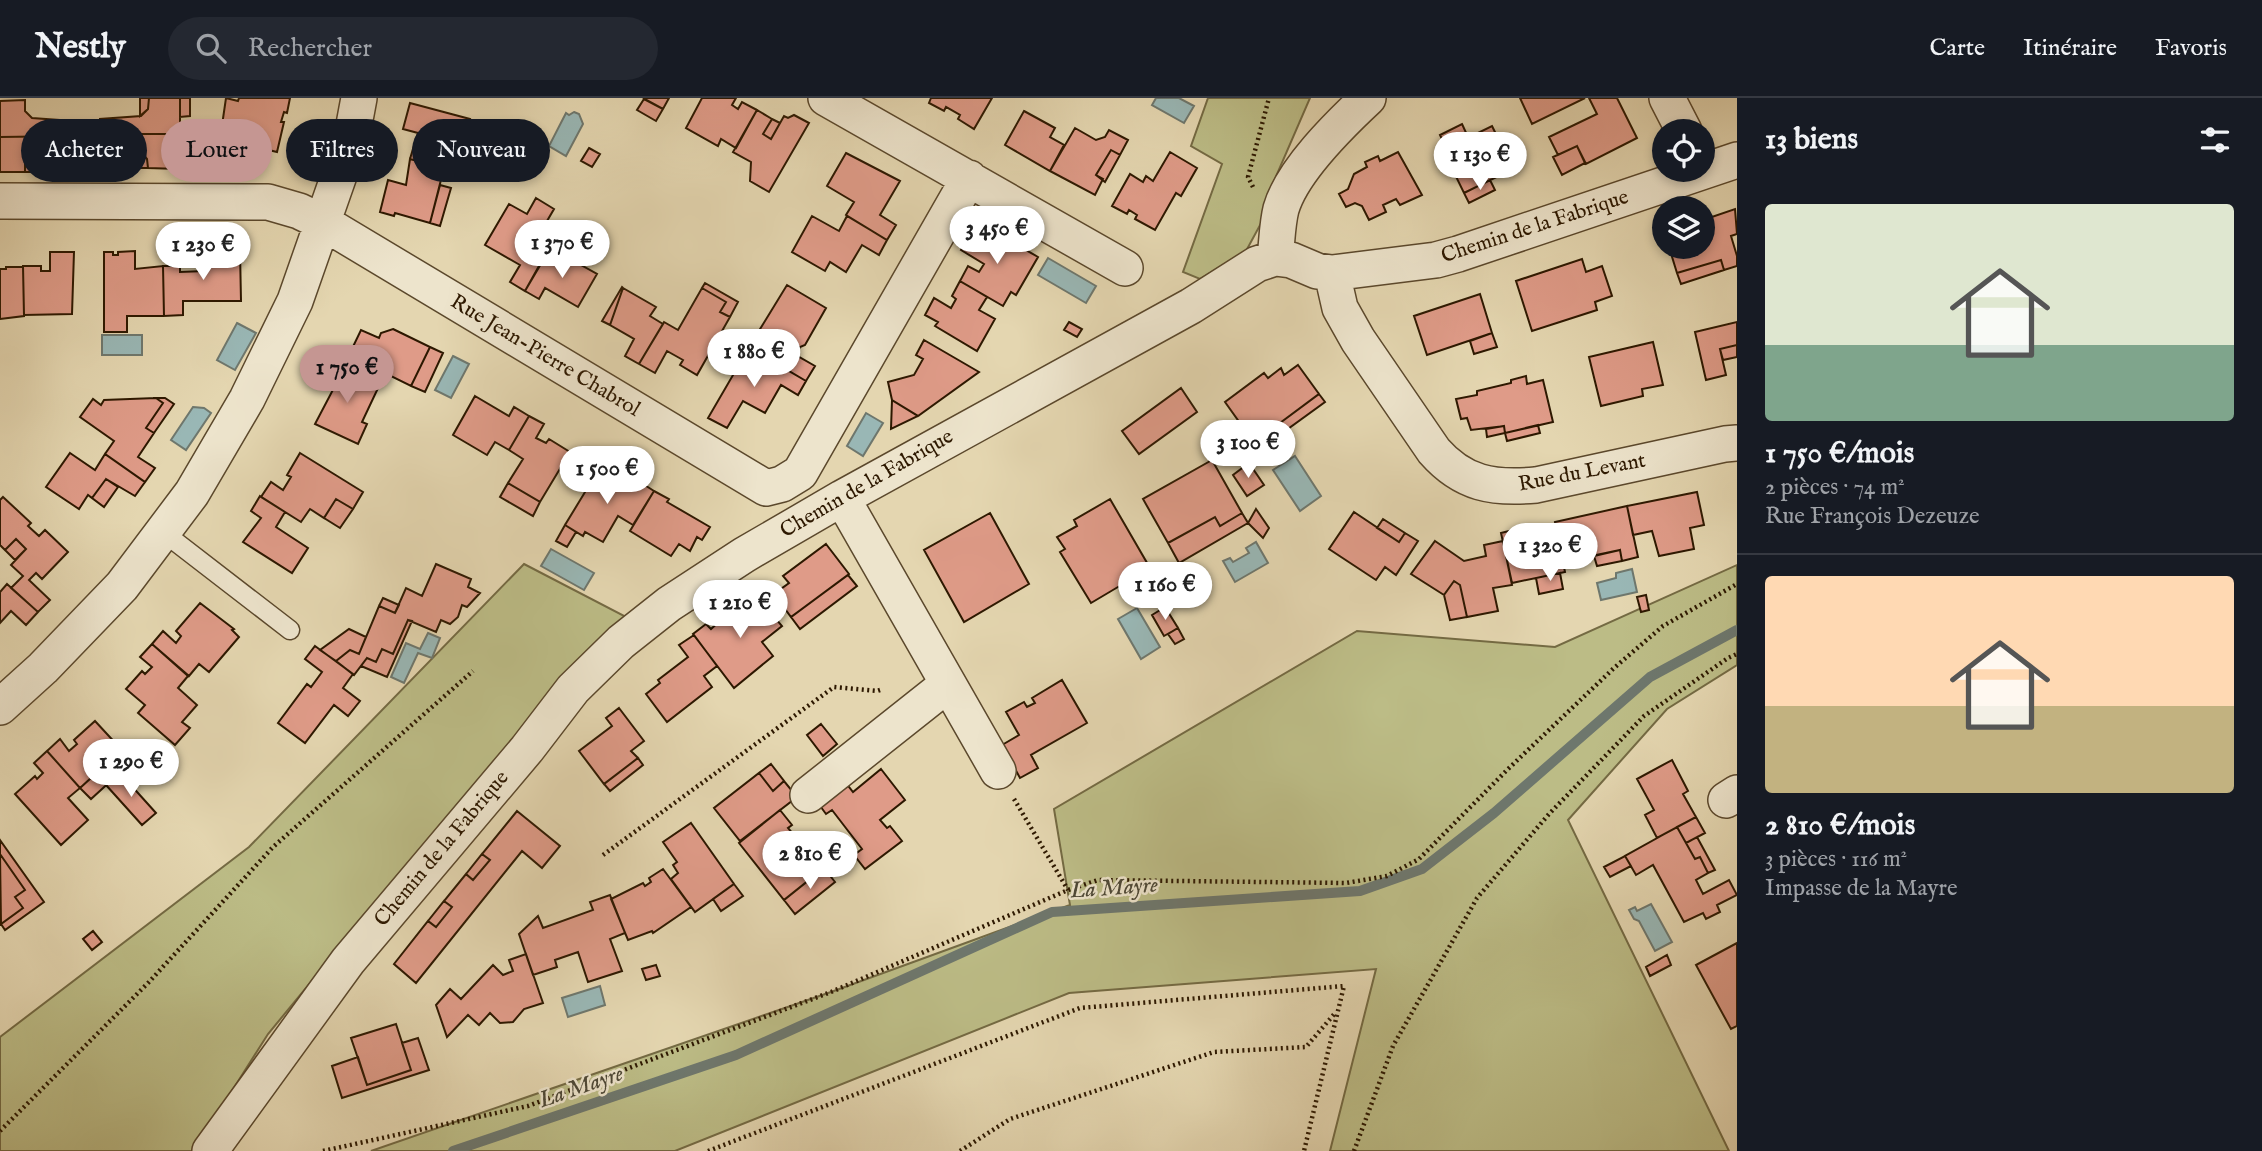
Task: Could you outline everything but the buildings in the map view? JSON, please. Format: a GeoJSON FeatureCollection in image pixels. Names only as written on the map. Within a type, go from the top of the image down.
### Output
{"type":"FeatureCollection","features":[{"type":"Feature","properties":{"kind":"street"},"geometry":{"type":"LineString","coordinates":[[0,707],[43,668],[122,586],[192,493],[247,399],[295,301],[351,141],[359,98]]}},
{"type":"Feature","properties":{"kind":"street"},"geometry":{"type":"LineString","coordinates":[[826,98],[1125,268]]}},
{"type":"Feature","properties":{"kind":"street"},"geometry":{"type":"LineString","coordinates":[[1275,258],[1282,209],[1293,183],[1337,127],[1368,98]]}},
{"type":"Feature","properties":{"kind":"street"},"geometry":{"type":"LineString","coordinates":[[1667,98],[1678,119]]}},
{"type":"Feature","properties":{"kind":"street","name":"Chemin de la Fabrique"},"geometry":{"type":"LineString","coordinates":[[1715,166],[1737,160]]}},
{"type":"Feature","properties":{"kind":"street","name":"Rue Jean-Pierre Chabrol"},"geometry":{"type":"LineString","coordinates":[[324,223],[766,488],[782,484],[800,473],[969,178]]}},
{"type":"Feature","properties":{"kind":"street","name":"Chemin de la Fabrique"},"geometry":{"type":"LineString","coordinates":[[210,1151],[348,961],[590,672],[621,642],[669,604],[744,555],[842,498],[1191,306],[1257,264],[1275,258],[1291,260],[1317,271],[1332,273],[1436,260],[1666,182]]}},
{"type":"Feature","properties":{"kind":"street"},"geometry":{"type":"LineString","coordinates":[[0,201],[268,202],[299,211],[324,223]]}},
{"type":"Feature","properties":{"kind":"street","name":"Rue du Levant"},"geometry":{"type":"LineString","coordinates":[[1332,273],[1340,308],[1358,340],[1434,451],[1447,466],[1463,476],[1497,486],[1536,485],[1737,443]]}},
{"type":"Feature","properties":{"kind":"street"},"geometry":{"type":"LineString","coordinates":[[842,498],[998,771]]}},
{"type":"Feature","properties":{"kind":"street"},"geometry":{"type":"LineString","coordinates":[[808,795],[948,684]]}},
{"type":"Feature","properties":{"kind":"lane"},"geometry":{"type":"LineString","coordinates":[[163,532],[290,629]]}},
{"type":"Feature","properties":{"kind":"path"},"geometry":{"type":"LineString","coordinates":[[1269,98],[1248,177],[1280,219]]}},
{"type":"Feature","properties":{"kind":"path"},"geometry":{"type":"LineString","coordinates":[[323,1151],[528,1106],[831,992],[1068,890],[1098,880],[1346,883],[1387,876],[1419,859],[1507,770],[1614,668],[1663,626],[1737,584]]}},
{"type":"Feature","properties":{"kind":"path"},"geometry":{"type":"LineString","coordinates":[[1354,1151],[1393,1046],[1477,898],[1549,814],[1644,716],[1737,654]]}},
{"type":"Feature","properties":{"kind":"path"},"geometry":{"type":"LineString","coordinates":[[0,1131],[149,982],[273,847],[474,671]]}},
{"type":"Feature","properties":{"kind":"path"},"geometry":{"type":"LineString","coordinates":[[603,855],[834,687],[877,691],[889,688]]}},
{"type":"Feature","properties":{"kind":"path"},"geometry":{"type":"LineString","coordinates":[[998,771],[1068,890]]}},
{"type":"Feature","properties":{"kind":"path"},"geometry":{"type":"LineString","coordinates":[[708,1151],[1080,1008],[1344,986],[1304,1151]]}},
{"type":"Feature","properties":{"kind":"path"},"geometry":{"type":"LineString","coordinates":[[960,1151],[1010,1119],[1214,1052],[1306,1047],[1338,1009]]}},
{"type":"Feature","properties":{"kind":"green space"},"geometry":{"type":"Polygon","coordinates":[[[1208,98],[1310,98],[1274,181],[1265,216],[1246,251],[1200,279],[1183,272],[1222,164],[1191,146],[1208,98]]]}},
{"type":"Feature","properties":{"kind":"green space"},"geometry":{"type":"Polygon","coordinates":[[[524,564],[632,620],[377,902],[268,1034],[194,1151],[0,1151],[0,1037],[249,847],[524,564]]]}},
{"type":"Feature","properties":{"kind":"green space"},"geometry":{"type":"Polygon","coordinates":[[[1737,565],[1737,665],[1667,709],[1568,820],[1729,1151],[1330,1151],[1376,969],[1069,993],[675,1151],[371,1151],[831,992],[1070,905],[1054,809],[1357,631],[1555,647],[1737,565]]]}},
{"type":"Feature","properties":{"kind":"water"},"geometry":{"type":"Polygon","coordinates":[[[1156,98],[1179,98],[1194,106],[1184,123],[1152,105],[1156,98]]]}},
{"type":"Feature","properties":{"kind":"water"},"geometry":{"type":"Polygon","coordinates":[[[574,112],[579,114],[583,124],[566,156],[550,144],[566,113],[569,115],[574,112]]]}},
{"type":"Feature","properties":{"kind":"water"},"geometry":{"type":"Polygon","coordinates":[[[1048,258],[1096,286],[1086,303],[1038,275],[1048,258]]]}},
{"type":"Feature","properties":{"kind":"water"},"geometry":{"type":"Polygon","coordinates":[[[237,323],[256,333],[235,370],[217,360],[237,323]]]}},
{"type":"Feature","properties":{"kind":"water"},"geometry":{"type":"Polygon","coordinates":[[[102,335],[142,335],[142,355],[102,355],[102,335]]]}},
{"type":"Feature","properties":{"kind":"water"},"geometry":{"type":"Polygon","coordinates":[[[453,356],[469,364],[451,398],[435,390],[453,356]]]}},
{"type":"Feature","properties":{"kind":"water"},"geometry":{"type":"Polygon","coordinates":[[[193,407],[204,408],[211,413],[186,450],[171,440],[193,407]]]}},
{"type":"Feature","properties":{"kind":"water"},"geometry":{"type":"Polygon","coordinates":[[[866,413],[883,423],[863,456],[847,446],[866,413]]]}},
{"type":"Feature","properties":{"kind":"water"},"geometry":{"type":"Polygon","coordinates":[[[1295,456],[1321,496],[1300,511],[1273,470],[1295,456]]]}},
{"type":"Feature","properties":{"kind":"water"},"geometry":{"type":"Polygon","coordinates":[[[1256,542],[1268,563],[1235,582],[1223,561],[1230,558],[1233,562],[1249,553],[1246,548],[1256,542]]]}},
{"type":"Feature","properties":{"kind":"water"},"geometry":{"type":"Polygon","coordinates":[[[551,549],[594,573],[584,590],[541,566],[551,549]]]}},
{"type":"Feature","properties":{"kind":"water"},"geometry":{"type":"Polygon","coordinates":[[[1632,569],[1637,592],[1601,600],[1597,583],[1616,578],[1616,573],[1632,569]]]}},
{"type":"Feature","properties":{"kind":"water"},"geometry":{"type":"Polygon","coordinates":[[[1137,608],[1160,647],[1141,659],[1118,619],[1137,608]]]}},
{"type":"Feature","properties":{"kind":"water"},"geometry":{"type":"Polygon","coordinates":[[[428,633],[440,638],[432,658],[418,653],[404,683],[391,677],[406,643],[420,649],[428,633]]]}},
{"type":"Feature","properties":{"kind":"water"},"geometry":{"type":"Polygon","coordinates":[[[1651,904],[1672,942],[1655,951],[1639,921],[1634,919],[1629,910],[1635,907],[1637,911],[1651,904]]]}},
{"type":"Feature","properties":{"kind":"water"},"geometry":{"type":"Polygon","coordinates":[[[600,986],[605,1005],[568,1017],[562,998],[600,986]]]}},
{"type":"Feature","properties":{"kind":"waterway","name":"La Mayre"},"geometry":{"type":"LineString","coordinates":[[453,1151],[736,1055],[1052,912],[1360,891],[1422,869],[1494,813],[1650,677],[1737,630]]}}]}
